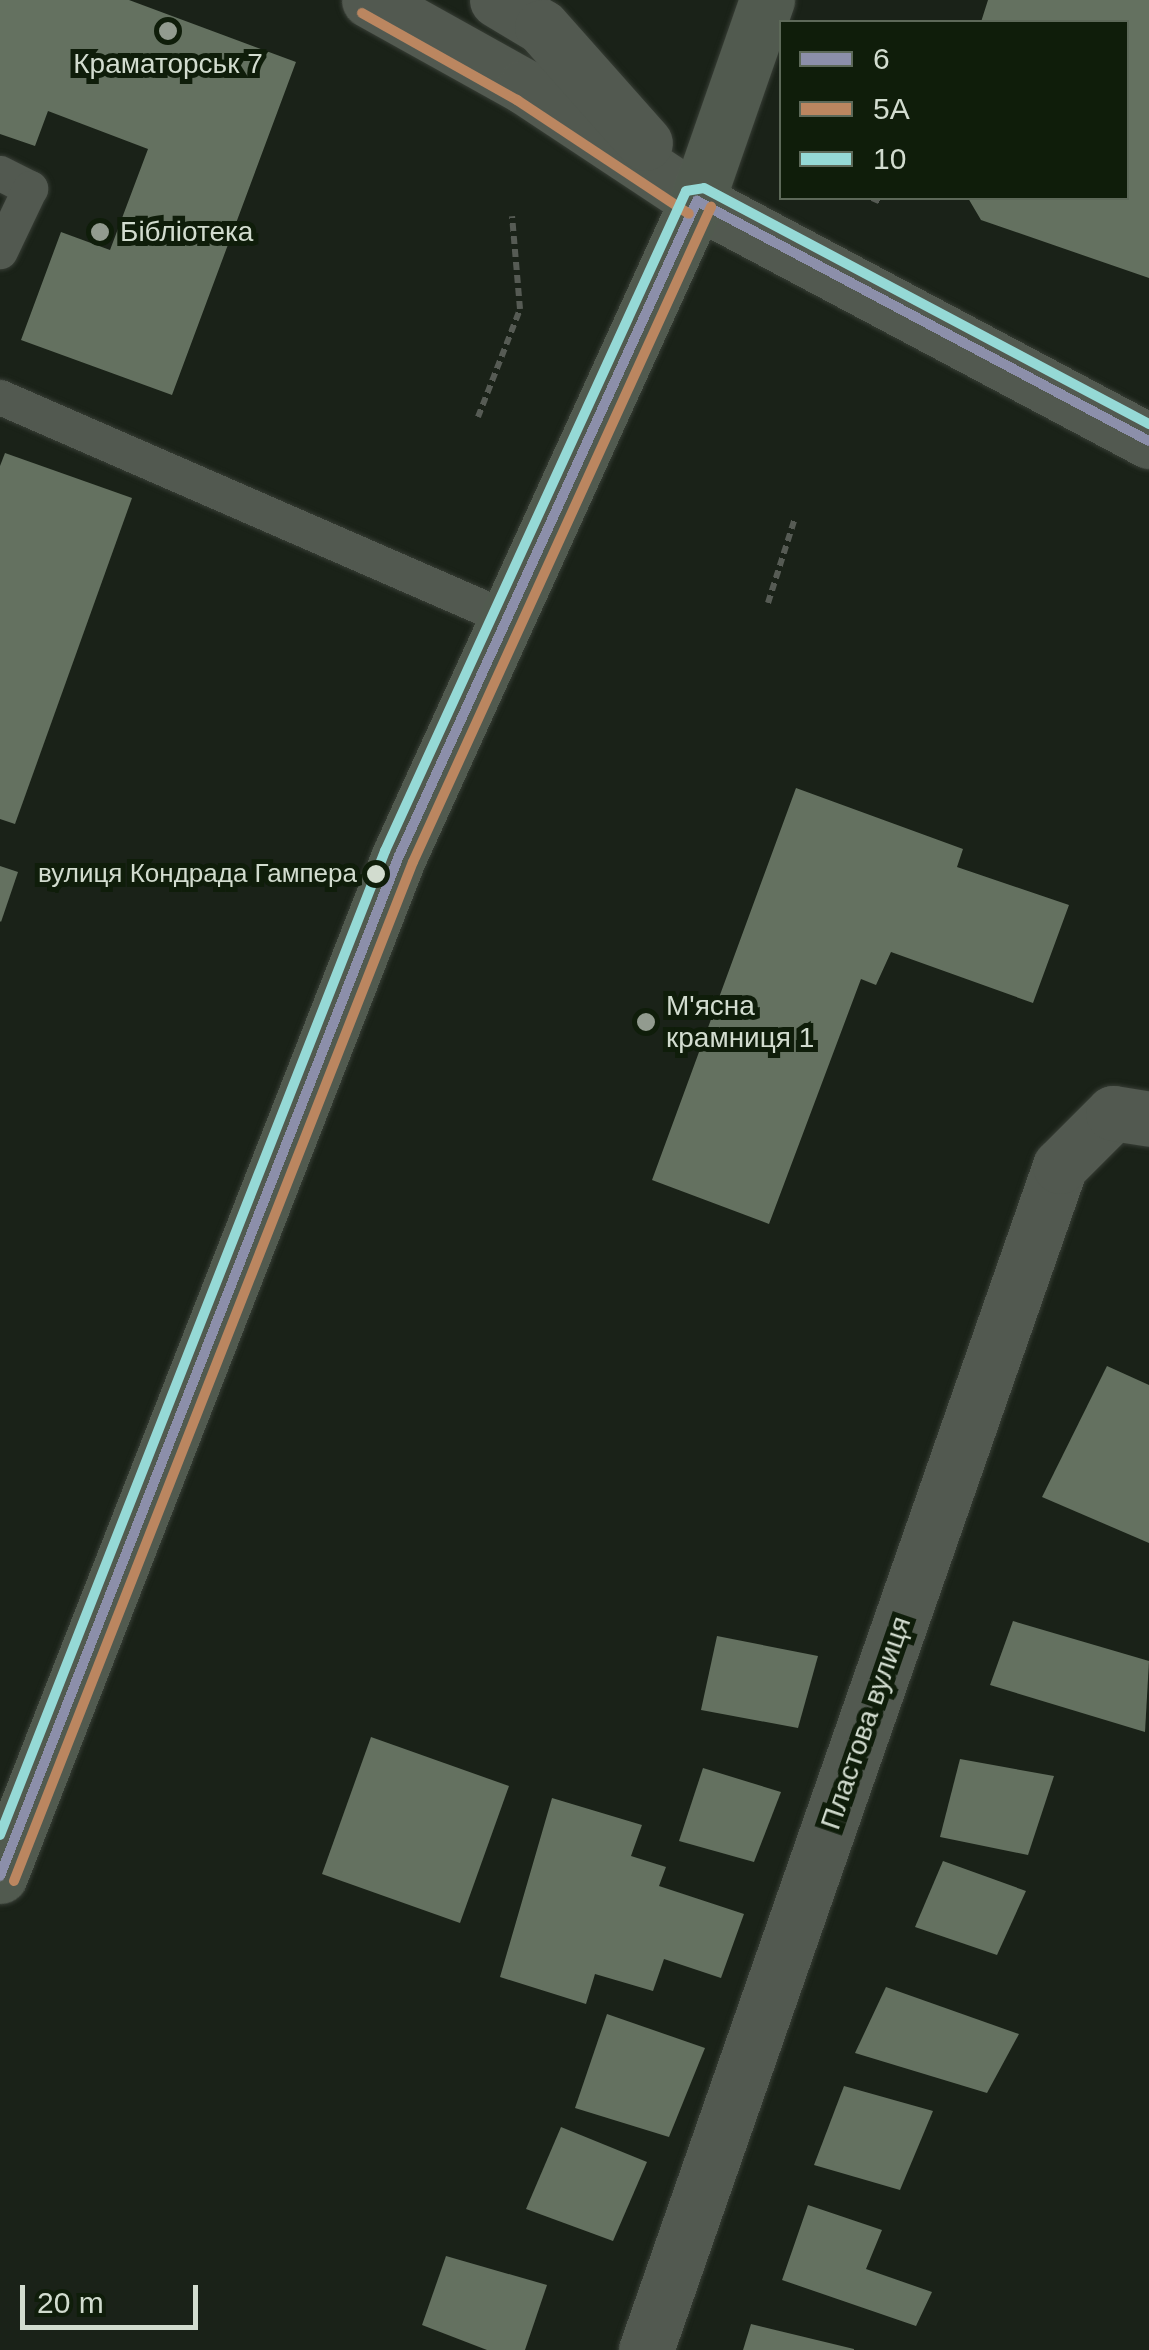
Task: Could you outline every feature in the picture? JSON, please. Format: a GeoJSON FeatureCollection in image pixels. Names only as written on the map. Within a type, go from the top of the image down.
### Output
{"type":"FeatureCollection","features":[{"type":"Feature","properties":{"kind":"main road"},"geometry":{"type":"LineString","coordinates":[[0,1876],[399,856],[697,201],[767,0]]}},
{"type":"Feature","properties":{"kind":"street"},"geometry":{"type":"LineString","coordinates":[[369,0],[525,87],[697,201],[1149,441]]}},
{"type":"Feature","properties":{"kind":"street"},"geometry":{"type":"LineString","coordinates":[[497,0],[542,27],[697,201]]}},
{"type":"Feature","properties":{"kind":"street","name":"Пластова вулиця"},"geometry":{"type":"LineString","coordinates":[[646,2350],[1060,1166],[1131,1116]]}},
{"type":"Feature","properties":{"kind":"lane"},"geometry":{"type":"LineString","coordinates":[[0,173],[30,188],[0,250]]}},
{"type":"Feature","properties":{"kind":"lane"},"geometry":{"type":"LineString","coordinates":[[0,397],[508,618]]}},
{"type":"Feature","properties":{"kind":"path"},"geometry":{"type":"LineString","coordinates":[[878,200],[883,202]]}},
{"type":"Feature","properties":{"kind":"path"},"geometry":{"type":"LineString","coordinates":[[478,417],[520,310],[512,216]]}},
{"type":"Feature","properties":{"kind":"path"},"geometry":{"type":"LineString","coordinates":[[768,603],[794,518]]}},
{"type":"Feature","properties":{"kind":"building"},"geometry":{"type":"Polygon","coordinates":[[[0,0],[129,0],[296,62],[172,395],[21,340],[61,232],[110,250],[148,149],[48,111],[35,146],[0,134],[0,0]]]}},
{"type":"Feature","properties":{"kind":"building"},"geometry":{"type":"Polygon","coordinates":[[[988,0],[1149,0],[1149,278],[981,220],[969,200],[1129,200],[1129,20],[982,20],[988,0]]]}},
{"type":"Feature","properties":{"kind":"building"},"geometry":{"type":"Polygon","coordinates":[[[5,453],[132,498],[15,824],[0,819],[0,466],[5,453]]]}},
{"type":"Feature","properties":{"kind":"building"},"geometry":{"type":"Polygon","coordinates":[[[796,788],[963,849],[957,867],[1069,905],[1033,1003],[891,952],[876,985],[861,979],[769,1224],[652,1180],[796,788]]]}},
{"type":"Feature","properties":{"kind":"building"},"geometry":{"type":"Polygon","coordinates":[[[0,866],[18,872],[1,922],[0,921],[0,866]]]}},
{"type":"Feature","properties":{"kind":"building"},"geometry":{"type":"Polygon","coordinates":[[[1107,1366],[1149,1385],[1149,1543],[1042,1497],[1107,1366]]]}},
{"type":"Feature","properties":{"kind":"building"},"geometry":{"type":"Polygon","coordinates":[[[1013,1621],[1149,1661],[1145,1732],[990,1685],[1013,1621]]]}},
{"type":"Feature","properties":{"kind":"building"},"geometry":{"type":"Polygon","coordinates":[[[717,1636],[818,1656],[798,1728],[701,1710],[717,1636]]]}},
{"type":"Feature","properties":{"kind":"building"},"geometry":{"type":"Polygon","coordinates":[[[371,1737],[509,1786],[460,1923],[322,1874],[371,1737]]]}},
{"type":"Feature","properties":{"kind":"building"},"geometry":{"type":"Polygon","coordinates":[[[960,1759],[1054,1776],[1028,1855],[940,1837],[960,1759]]]}},
{"type":"Feature","properties":{"kind":"building"},"geometry":{"type":"Polygon","coordinates":[[[703,1768],[781,1792],[754,1862],[679,1841],[703,1768]]]}},
{"type":"Feature","properties":{"kind":"building"},"geometry":{"type":"Polygon","coordinates":[[[552,1798],[642,1825],[631,1856],[666,1867],[659,1886],[744,1914],[721,1978],[664,1959],[653,1991],[595,1974],[586,2004],[500,1977],[552,1798]]]}},
{"type":"Feature","properties":{"kind":"building"},"geometry":{"type":"Polygon","coordinates":[[[943,1861],[1026,1891],[997,1955],[915,1927],[943,1861]]]}},
{"type":"Feature","properties":{"kind":"building"},"geometry":{"type":"Polygon","coordinates":[[[886,1987],[1019,2034],[987,2093],[855,2053],[886,1987]]]}},
{"type":"Feature","properties":{"kind":"building"},"geometry":{"type":"Polygon","coordinates":[[[607,2014],[705,2048],[669,2137],[575,2108],[607,2014]]]}},
{"type":"Feature","properties":{"kind":"building"},"geometry":{"type":"Polygon","coordinates":[[[844,2086],[933,2111],[900,2190],[814,2165],[844,2086]]]}},
{"type":"Feature","properties":{"kind":"building"},"geometry":{"type":"Polygon","coordinates":[[[561,2127],[647,2162],[613,2241],[526,2209],[561,2127]]]}},
{"type":"Feature","properties":{"kind":"building"},"geometry":{"type":"Polygon","coordinates":[[[808,2205],[882,2230],[866,2269],[932,2292],[916,2326],[782,2280],[808,2205]]]}},
{"type":"Feature","properties":{"kind":"building"},"geometry":{"type":"Polygon","coordinates":[[[446,2256],[547,2285],[525,2350],[487,2350],[422,2325],[446,2256]]]}},
{"type":"Feature","properties":{"kind":"building"},"geometry":{"type":"Polygon","coordinates":[[[751,2324],[854,2349],[854,2350],[743,2350],[751,2324]]]}},
{"type":"Feature","properties":{"kind":"transit line","name":"5А"},"geometry":{"type":"LineString","coordinates":[[362,13],[517,100],[689,214]]}},
{"type":"Feature","properties":{"kind":"transit line","name":"10"},"geometry":{"type":"LineString","coordinates":[[0,1835],[385,851],[686,191],[704,188],[1149,424]]}},
{"type":"Feature","properties":{"kind":"transit line","name":"6"},"geometry":{"type":"LineString","coordinates":[[697,201],[1149,441]]}},
{"type":"Feature","properties":{"kind":"transit line","name":"6"},"geometry":{"type":"LineString","coordinates":[[0,1876],[399,856],[697,201]]}},
{"type":"Feature","properties":{"kind":"transit line","name":"5А"},"geometry":{"type":"LineString","coordinates":[[14,1881],[413,862],[711,207]]}},
{"type":"Feature","properties":{"kind":"place","name":"Краматорськ 7"},"geometry":{"type":"Point","coordinates":[168,31]}},
{"type":"Feature","properties":{"kind":"place","name":"Бібліотека"},"geometry":{"type":"Point","coordinates":[100,232]}},
{"type":"Feature","properties":{"kind":"place","name":"вулиця Кондрада Гампера"},"geometry":{"type":"Point","coordinates":[376,874]}},
{"type":"Feature","properties":{"kind":"place","name":"М'ясна крамниця 1"},"geometry":{"type":"Point","coordinates":[646,1022]}}]}
